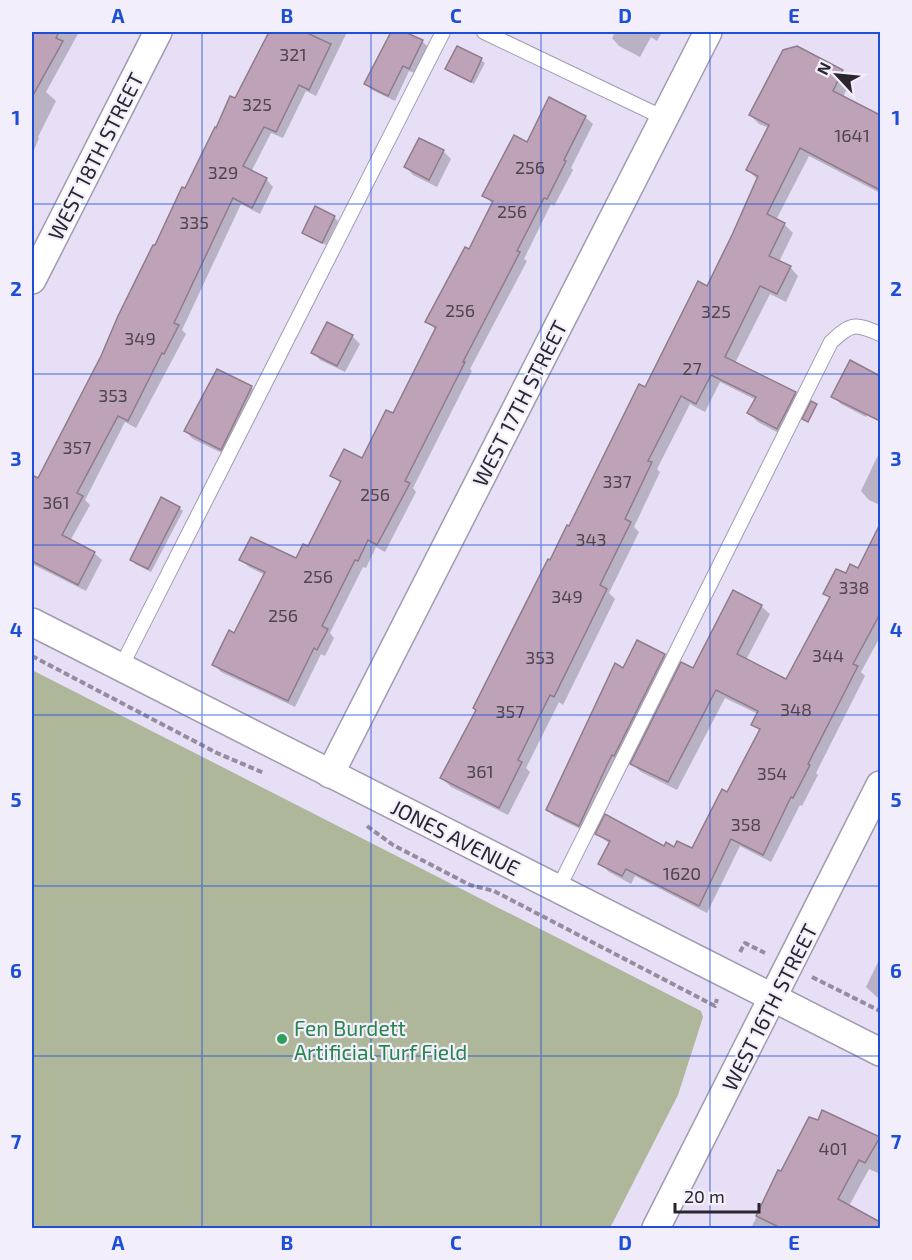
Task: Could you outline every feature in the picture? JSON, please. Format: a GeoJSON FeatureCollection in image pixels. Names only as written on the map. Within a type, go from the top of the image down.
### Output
{"type":"FeatureCollection","features":[{"type":"Feature","properties":{"kind":"street","name":"WEST 18TH STREET"},"geometry":{"type":"LineString","coordinates":[[32,280],[158,32]]}},
{"type":"Feature","properties":{"kind":"street","name":"WEST 17TH STREET"},"geometry":{"type":"LineString","coordinates":[[330,774],[708,32]]}},
{"type":"Feature","properties":{"kind":"street","name":"JONES AVENUE"},"geometry":{"type":"LineString","coordinates":[[32,622],[880,1052]]}},
{"type":"Feature","properties":{"kind":"street","name":"WEST 16TH STREET"},"geometry":{"type":"LineString","coordinates":[[656,1228],[880,785]]}},
{"type":"Feature","properties":{"kind":"lane"},"geometry":{"type":"LineString","coordinates":[[120,667],[442,32]]}},
{"type":"Feature","properties":{"kind":"lane"},"geometry":{"type":"LineString","coordinates":[[483,32],[664,118]]}},
{"type":"Feature","properties":{"kind":"lane"},"geometry":{"type":"LineString","coordinates":[[558,888],[831,342],[846,328],[860,325],[880,334]]}},
{"type":"Feature","properties":{"kind":"path"},"geometry":{"type":"LineString","coordinates":[[32,656],[217,753],[273,777]]}},
{"type":"Feature","properties":{"kind":"path"},"geometry":{"type":"LineString","coordinates":[[359,822],[393,845],[470,885],[494,891],[715,1006],[718,997]]}},
{"type":"Feature","properties":{"kind":"path"},"geometry":{"type":"LineString","coordinates":[[735,962],[745,943],[764,952]]}},
{"type":"Feature","properties":{"kind":"path"},"geometry":{"type":"LineString","coordinates":[[806,974],[880,1011]]}},
{"type":"Feature","properties":{"kind":"green space","name":"Fen Burdett Artificial Turf Field"},"geometry":{"type":"Polygon","coordinates":[[[32,670],[701,1011],[703,1017],[678,1095],[610,1228],[32,1228],[32,670]]]}},
{"type":"Feature","properties":{"kind":"building"},"geometry":{"type":"Polygon","coordinates":[[[32,32],[59,32],[56,38],[63,41],[32,97],[32,32]]]}},
{"type":"Feature","properties":{"kind":"building"},"geometry":{"type":"Polygon","coordinates":[[[269,32],[305,32],[331,44],[309,90],[299,85],[276,132],[264,127],[243,166],[267,178],[252,208],[233,198],[174,323],[179,325],[164,354],[162,353],[128,421],[118,416],[77,493],[83,496],[62,535],[95,552],[78,585],[32,561],[32,475],[38,478],[101,356],[118,316],[182,187],[185,188],[230,96],[235,98],[269,32]]]}},
{"type":"Feature","properties":{"kind":"building"},"geometry":{"type":"Polygon","coordinates":[[[391,32],[405,32],[423,40],[409,69],[403,66],[388,96],[364,84],[391,32]]]}},
{"type":"Feature","properties":{"kind":"building"},"geometry":{"type":"Polygon","coordinates":[[[457,46],[482,58],[471,82],[445,69],[457,46]]]}},
{"type":"Feature","properties":{"kind":"building"},"geometry":{"type":"Polygon","coordinates":[[[797,46],[843,70],[833,91],[880,115],[880,190],[800,148],[767,214],[785,223],[769,256],[791,266],[777,294],[760,286],[725,357],[796,392],[777,429],[747,413],[756,397],[711,375],[696,404],[681,396],[648,461],[652,462],[625,519],[631,522],[600,585],[607,589],[554,697],[550,695],[518,760],[522,762],[499,808],[440,778],[476,710],[473,708],[548,559],[550,560],[567,525],[569,526],[639,384],[645,387],[698,281],[707,286],[732,235],[758,176],[746,170],[769,125],[749,115],[783,50],[797,46]]]}},
{"type":"Feature","properties":{"kind":"building"},"geometry":{"type":"Polygon","coordinates":[[[549,97],[586,116],[564,160],[566,161],[517,251],[520,252],[405,481],[410,483],[377,545],[368,540],[358,561],[355,560],[322,626],[328,629],[317,650],[314,648],[288,701],[212,665],[229,630],[234,633],[265,572],[239,560],[251,537],[296,558],[303,544],[308,546],[341,481],[330,476],[344,449],[362,458],[386,410],[393,413],[436,327],[425,322],[465,247],[469,249],[493,201],[482,196],[514,135],[527,142],[549,97]]]}},
{"type":"Feature","properties":{"kind":"building"},"geometry":{"type":"Polygon","coordinates":[[[419,138],[444,150],[429,180],[404,167],[419,138]]]}},
{"type":"Feature","properties":{"kind":"building"},"geometry":{"type":"Polygon","coordinates":[[[315,206],[335,216],[322,243],[302,233],[315,206]]]}},
{"type":"Feature","properties":{"kind":"building"},"geometry":{"type":"Polygon","coordinates":[[[327,322],[353,335],[337,366],[311,353],[327,322]]]}},
{"type":"Feature","properties":{"kind":"building"},"geometry":{"type":"Polygon","coordinates":[[[850,360],[880,376],[880,421],[831,397],[850,360]]]}},
{"type":"Feature","properties":{"kind":"building"},"geometry":{"type":"Polygon","coordinates":[[[217,369],[252,386],[221,450],[184,431],[217,369]]]}},
{"type":"Feature","properties":{"kind":"building"},"geometry":{"type":"Polygon","coordinates":[[[811,401],[817,404],[808,422],[802,419],[811,401]]]}},
{"type":"Feature","properties":{"kind":"building"},"geometry":{"type":"Polygon","coordinates":[[[161,497],[180,507],[148,569],[130,560],[161,497]]]}},
{"type":"Feature","properties":{"kind":"building"},"geometry":{"type":"Polygon","coordinates":[[[880,524],[880,614],[853,664],[858,666],[808,764],[810,765],[793,798],[791,797],[763,855],[731,839],[699,906],[626,869],[622,876],[598,864],[610,841],[595,834],[605,814],[664,846],[666,842],[674,847],[677,841],[692,848],[722,789],[727,792],[760,729],[751,725],[758,711],[716,690],[668,782],[630,764],[681,662],[693,668],[733,590],[762,605],[737,654],[786,679],[830,597],[823,594],[836,569],[846,573],[850,564],[858,568],[880,524]]]}},
{"type":"Feature","properties":{"kind":"building"},"geometry":{"type":"Polygon","coordinates":[[[637,640],[665,654],[614,756],[612,755],[579,826],[546,810],[615,663],[623,668],[637,640]]]}},
{"type":"Feature","properties":{"kind":"building"},"geometry":{"type":"Polygon","coordinates":[[[822,1110],[880,1137],[865,1163],[859,1160],[838,1199],[880,1222],[880,1228],[781,1228],[756,1216],[778,1170],[781,1171],[809,1117],[818,1120],[822,1110]]]}},
{"type":"Feature","properties":{"kind":"place","name":"Fen Burdett Artificial Turf Field"},"geometry":{"type":"Point","coordinates":[282,1039]}}]}
